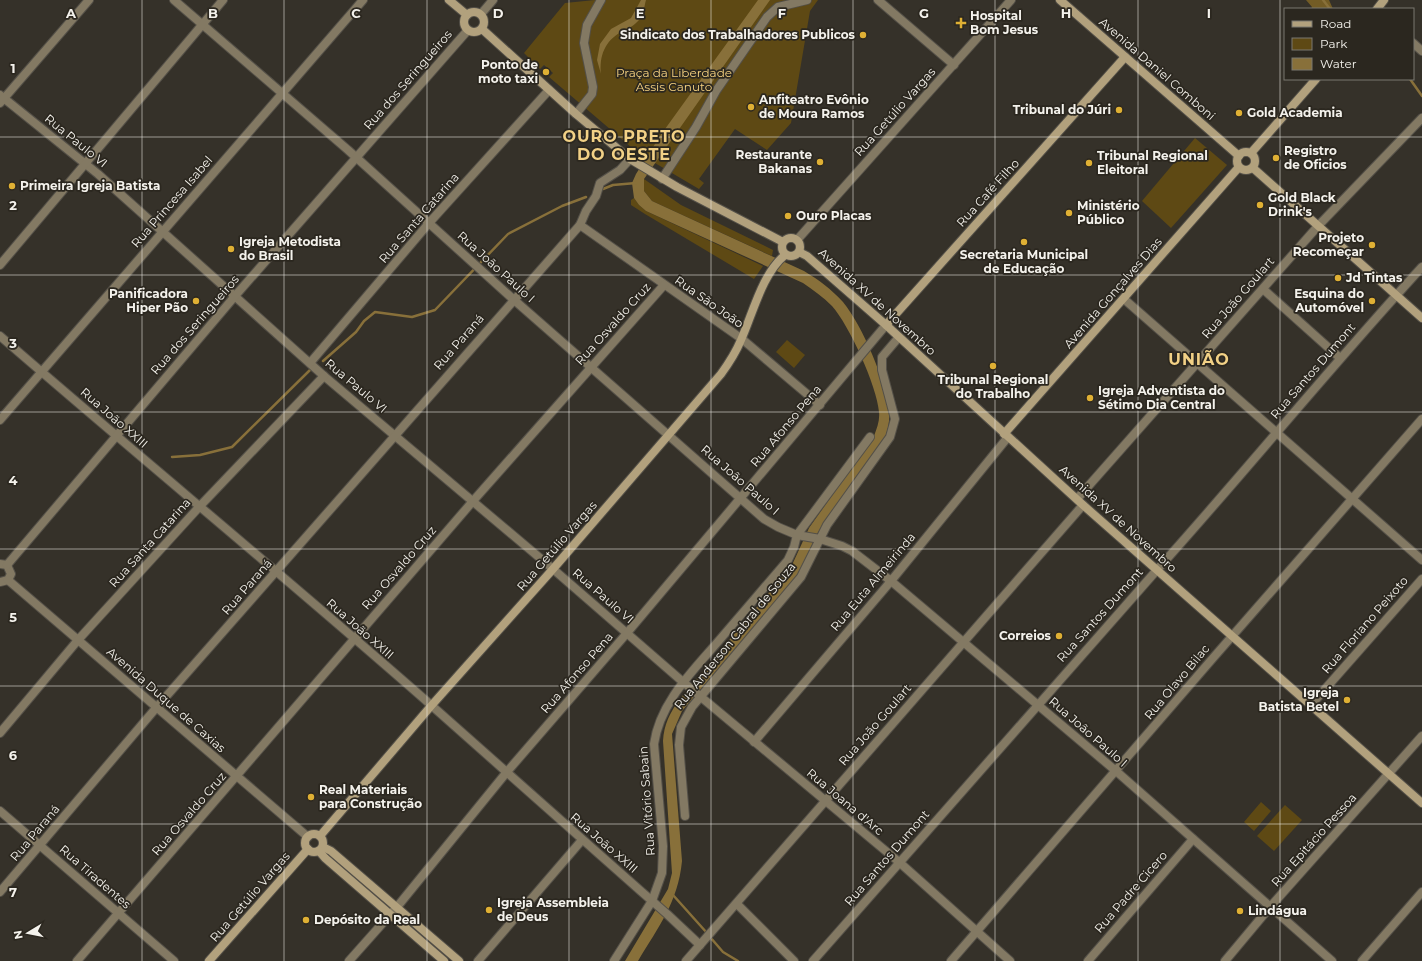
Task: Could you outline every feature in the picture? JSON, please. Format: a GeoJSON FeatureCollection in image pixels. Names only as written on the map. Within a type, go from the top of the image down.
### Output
{"type":"FeatureCollection","features":[{"type":"Feature","properties":{"kind":"street"},"geometry":{"type":"LineString","coordinates":[[1,99],[89,0]]}},
{"type":"Feature","properties":{"kind":"street","name":"Rua João Paulo I"},"geometry":{"type":"LineString","coordinates":[[174,0],[356,158],[513,299],[669,434],[741,499],[770,523],[852,551],[891,581],[1116,771],[1332,961]]}},
{"type":"Feature","properties":{"kind":"street"},"geometry":{"type":"LineString","coordinates":[[0,266],[223,0]]}},
{"type":"Feature","properties":{"kind":"street","name":"Rua Princesa Isabel"},"geometry":{"type":"LineString","coordinates":[[0,420],[363,0]]}},
{"type":"Feature","properties":{"kind":"street"},"geometry":{"type":"LineString","coordinates":[[449,0],[467,14]]}},
{"type":"Feature","properties":{"kind":"street"},"geometry":{"type":"LineString","coordinates":[[481,14],[493,0]]}},
{"type":"Feature","properties":{"kind":"street"},"geometry":{"type":"LineString","coordinates":[[576,114],[592,94],[593,87],[584,43],[587,25],[601,0]]}},
{"type":"Feature","properties":{"kind":"street"},"geometry":{"type":"LineString","coordinates":[[662,179],[696,127],[716,91],[767,17],[778,7],[807,0]]}},
{"type":"Feature","properties":{"kind":"street"},"geometry":{"type":"LineString","coordinates":[[878,0],[954,65]]}},
{"type":"Feature","properties":{"kind":"street","name":"Rua Getúlio Vargas"},"geometry":{"type":"LineString","coordinates":[[797,240],[1011,0]]}},
{"type":"Feature","properties":{"kind":"street","name":"Avenida Daniel Comboni"},"geometry":{"type":"LineString","coordinates":[[1060,0],[1239,156]]}},
{"type":"Feature","properties":{"kind":"street"},"geometry":{"type":"LineString","coordinates":[[1378,8],[1384,0]]}},
{"type":"Feature","properties":{"kind":"street"},"geometry":{"type":"LineString","coordinates":[[472,11],[481,14],[484,19],[482,29],[473,32],[468,30],[464,21],[467,14],[472,11]]}},
{"type":"Feature","properties":{"kind":"street"},"geometry":{"type":"LineString","coordinates":[[482,29],[576,114],[630,159],[662,179],[783,242]]}},
{"type":"Feature","properties":{"kind":"street","name":"Rua dos Seringueiros"},"geometry":{"type":"LineString","coordinates":[[4,565],[116,437],[235,296],[468,30]]}},
{"type":"Feature","properties":{"kind":"street"},"geometry":{"type":"LineString","coordinates":[[1414,44],[1422,51]]}},
{"type":"Feature","properties":{"kind":"street","name":"Rua Café Filho"},"geometry":{"type":"LineString","coordinates":[[868,345],[1125,57]]}},
{"type":"Feature","properties":{"kind":"street"},"geometry":{"type":"LineString","coordinates":[[1251,153],[1315,80]]}},
{"type":"Feature","properties":{"kind":"street","name":"Rua Santa Catarina"},"geometry":{"type":"LineString","coordinates":[[310,363],[429,223],[549,90]]}},
{"type":"Feature","properties":{"kind":"street","name":"Rua Paulo VI"},"geometry":{"type":"LineString","coordinates":[[1,99],[86,164],[324,376],[553,569],[699,696]]}},
{"type":"Feature","properties":{"kind":"street","name":"Rua João Goulart"},"geometry":{"type":"LineString","coordinates":[[686,961],[737,904],[963,641],[1197,364],[1318,226],[1422,118]]}},
{"type":"Feature","properties":{"kind":"street"},"geometry":{"type":"LineString","coordinates":[[1243,152],[1251,153],[1256,162],[1253,168],[1247,171],[1239,167],[1237,160],[1239,156],[1243,152]]}},
{"type":"Feature","properties":{"kind":"street","name":"Rua Paraná"},"geometry":{"type":"LineString","coordinates":[[0,892],[156,708],[276,572],[394,434],[580,225],[586,211],[596,196],[600,183],[620,170],[630,159]]}},
{"type":"Feature","properties":{"kind":"street","name":"Avenida Gonçalves Dias"},"geometry":{"type":"LineString","coordinates":[[1006,436],[1239,167]]}},
{"type":"Feature","properties":{"kind":"street"},"geometry":{"type":"LineString","coordinates":[[1253,168],[1422,318]]}},
{"type":"Feature","properties":{"kind":"street","name":"Rua São João"},"geometry":{"type":"LineString","coordinates":[[580,225],[742,339],[820,405]]}},
{"type":"Feature","properties":{"kind":"street"},"geometry":{"type":"LineString","coordinates":[[788,238],[797,240],[800,245],[799,252],[792,257],[783,257],[783,242],[788,238]]}},
{"type":"Feature","properties":{"kind":"street","name":"Avenida XV de Novembro"},"geometry":{"type":"LineString","coordinates":[[799,252],[807,256],[886,325],[1080,502],[1422,802]]}},
{"type":"Feature","properties":{"kind":"street","name":"Rua Getúlio Vargas"},"geometry":{"type":"LineString","coordinates":[[320,836],[431,706],[553,569],[721,374],[734,357],[756,301],[771,270],[783,257]]}},
{"type":"Feature","properties":{"kind":"street","name":"Rua Santos Dumont"},"geometry":{"type":"LineString","coordinates":[[813,961],[1157,570],[1340,358],[1422,267]]}},
{"type":"Feature","properties":{"kind":"street","name":"Rua Osvaldo Cruz"},"geometry":{"type":"LineString","coordinates":[[77,961],[237,777],[473,501],[664,285]]}},
{"type":"Feature","properties":{"kind":"street"},"geometry":{"type":"LineString","coordinates":[[1263,289],[1340,358]]}},
{"type":"Feature","properties":{"kind":"street"},"geometry":{"type":"LineString","coordinates":[[1124,299],[1422,560]]}},
{"type":"Feature","properties":{"kind":"street","name":"Rua João XXIII"},"geometry":{"type":"LineString","coordinates":[[0,336],[116,437],[200,506],[354,639],[667,914],[703,942]]}},
{"type":"Feature","properties":{"kind":"street","name":"Rua Anderson Cabral de Souza"},"geometry":{"type":"LineString","coordinates":[[685,816],[679,755],[679,735],[684,719],[699,696],[801,577],[809,537],[827,525],[890,437],[895,419],[882,370],[882,357],[899,337]]}},
{"type":"Feature","properties":{"kind":"street","name":"Rua Afonso Pena"},"geometry":{"type":"LineString","coordinates":[[349,961],[396,908],[506,773],[741,499],[868,345]]}},
{"type":"Feature","properties":{"kind":"street","name":"Rua Santa Catarina"},"geometry":{"type":"LineString","coordinates":[[0,733],[78,640],[200,506],[324,376]]}},
{"type":"Feature","properties":{"kind":"street","name":"Rua Olavo Bilac"},"geometry":{"type":"LineString","coordinates":[[951,961],[1422,419]]}},
{"type":"Feature","properties":{"kind":"street","name":"Rua Euta Almeirinda"},"geometry":{"type":"LineString","coordinates":[[754,742],[891,581],[1006,436]]}},
{"type":"Feature","properties":{"kind":"street"},"geometry":{"type":"LineString","coordinates":[[809,537],[870,437]]}},
{"type":"Feature","properties":{"kind":"street","name":"Rua Vitório Sabain"},"geometry":{"type":"LineString","coordinates":[[614,961],[655,903],[660,883],[664,862],[655,774],[655,736],[664,712],[788,560],[794,547],[809,537]]}},
{"type":"Feature","properties":{"kind":"street"},"geometry":{"type":"LineString","coordinates":[[4,565],[11,574],[4,581]]}},
{"type":"Feature","properties":{"kind":"street","name":"Rua Floriano Peixoto"},"geometry":{"type":"LineString","coordinates":[[1311,705],[1422,579]]}},
{"type":"Feature","properties":{"kind":"street","name":"Avenida Duque de Caxias"},"geometry":{"type":"LineString","coordinates":[[4,581],[78,640],[308,837]]}},
{"type":"Feature","properties":{"kind":"street","name":"Rua Joana d'Arc"},"geometry":{"type":"LineString","coordinates":[[699,696],[824,802],[899,862],[1010,961]]}},
{"type":"Feature","properties":{"kind":"street","name":"Rua Epitácio Pessoa"},"geometry":{"type":"LineString","coordinates":[[1226,961],[1271,906],[1422,736]]}},
{"type":"Feature","properties":{"kind":"street","name":"Rua Tiradentes"},"geometry":{"type":"LineString","coordinates":[[0,811],[174,961]]}},
{"type":"Feature","properties":{"kind":"street"},"geometry":{"type":"LineString","coordinates":[[444,961],[325,858],[321,849],[323,841],[320,836],[314,834],[308,837],[306,842],[308,849],[315,852],[321,849],[331,851],[459,961]]}},
{"type":"Feature","properties":{"kind":"street"},"geometry":{"type":"LineString","coordinates":[[478,961],[582,840]]}},
{"type":"Feature","properties":{"kind":"street","name":"Rua Padre Cicero"},"geometry":{"type":"LineString","coordinates":[[1088,961],[1193,840]]}},
{"type":"Feature","properties":{"kind":"street","name":"Rua Getúlio Vargas"},"geometry":{"type":"LineString","coordinates":[[209,961],[308,849]]}},
{"type":"Feature","properties":{"kind":"street"},"geometry":{"type":"LineString","coordinates":[[1362,961],[1422,892]]}},
{"type":"Feature","properties":{"kind":"street"},"geometry":{"type":"LineString","coordinates":[[737,904],[794,961]]}},
{"type":"Feature","properties":{"kind":"green space","name":"Praça da Liberdade Assis Canuto"},"geometry":{"type":"Polygon","coordinates":[[[595,0],[818,0],[810,11],[791,123],[767,150],[735,129],[699,179],[704,183],[699,189],[638,153],[549,77],[553,73],[544,65],[540,69],[524,53],[565,3],[595,0]]]}},
{"type":"Feature","properties":{"kind":"green space"},"geometry":{"type":"Polygon","coordinates":[[[1195,138],[1227,165],[1171,228],[1142,201],[1195,138]]]}},
{"type":"Feature","properties":{"kind":"green space"},"geometry":{"type":"Polygon","coordinates":[[[644,179],[681,205],[773,250],[772,256],[652,201],[644,191],[644,179]]]}},
{"type":"Feature","properties":{"kind":"green space"},"geometry":{"type":"Polygon","coordinates":[[[634,198],[646,211],[763,266],[754,279],[631,205],[631,200],[634,198]]]}},
{"type":"Feature","properties":{"kind":"green space"},"geometry":{"type":"Polygon","coordinates":[[[787,340],[805,355],[794,368],[776,352],[787,340]]]}},
{"type":"Feature","properties":{"kind":"green space"},"geometry":{"type":"Polygon","coordinates":[[[1261,802],[1271,811],[1254,831],[1244,822],[1261,802]]]}},
{"type":"Feature","properties":{"kind":"green space"},"geometry":{"type":"Polygon","coordinates":[[[1285,805],[1302,820],[1274,851],[1257,836],[1285,805]]]}},
{"type":"Feature","properties":{"kind":"shaded area"},"geometry":{"type":"Polygon","coordinates":[[[1306,0],[1329,0],[1333,8],[1312,8],[1306,0]]]}},
{"type":"Feature","properties":{"kind":"water"},"geometry":{"type":"Polygon","coordinates":[[[641,0],[646,0],[641,18],[633,26],[615,36],[607,44],[602,55],[601,74],[597,60],[600,44],[611,29],[631,18],[641,0]]]}},
{"type":"Feature","properties":{"kind":"water"},"geometry":{"type":"Polygon","coordinates":[[[758,0],[770,0],[644,179],[644,191],[652,201],[804,271],[820,281],[834,293],[843,302],[858,325],[879,371],[884,386],[889,412],[888,425],[881,445],[817,534],[800,572],[682,711],[672,734],[682,861],[680,876],[672,901],[660,925],[638,961],[625,961],[668,889],[672,873],[663,741],[666,724],[670,714],[679,700],[792,565],[809,528],[874,436],[879,421],[877,401],[868,372],[854,341],[839,315],[829,303],[803,283],[646,211],[634,198],[632,183],[636,174],[660,136],[758,0]]]}},
{"type":"Feature","properties":{"kind":"waterway"},"geometry":{"type":"LineString","coordinates":[[1323,0],[1329,8]]}},
{"type":"Feature","properties":{"kind":"waterway"},"geometry":{"type":"LineString","coordinates":[[1411,80],[1422,96]]}},
{"type":"Feature","properties":{"kind":"waterway"},"geometry":{"type":"LineString","coordinates":[[603,189],[613,185],[636,183]]}},
{"type":"Feature","properties":{"kind":"waterway"},"geometry":{"type":"LineString","coordinates":[[323,361],[356,332],[364,321],[375,312],[412,317],[435,310],[508,234],[562,206],[586,197]]}},
{"type":"Feature","properties":{"kind":"waterway"},"geometry":{"type":"LineString","coordinates":[[172,457],[200,455],[232,447],[310,370]]}},
{"type":"Feature","properties":{"kind":"waterway"},"geometry":{"type":"LineString","coordinates":[[673,895],[707,933]]}},
{"type":"Feature","properties":{"kind":"waterway"},"geometry":{"type":"LineString","coordinates":[[710,937],[723,952],[738,961]]}},
{"type":"Feature","properties":{"kind":"place","name":"Hospital Bom Jesus"},"geometry":{"type":"Point","coordinates":[961,23]}},
{"type":"Feature","properties":{"kind":"place","name":"Sindicato dos Trabalhadores Publicos"},"geometry":{"type":"Point","coordinates":[863,35]}},
{"type":"Feature","properties":{"kind":"place","name":"Ponto de moto taxi"},"geometry":{"type":"Point","coordinates":[546,72]}},
{"type":"Feature","properties":{"kind":"place","name":"Anfiteatro Evônio de Moura Ramos"},"geometry":{"type":"Point","coordinates":[751,107]}},
{"type":"Feature","properties":{"kind":"place","name":"Tribunal do Júri"},"geometry":{"type":"Point","coordinates":[1119,110]}},
{"type":"Feature","properties":{"kind":"place","name":"Gold Academia"},"geometry":{"type":"Point","coordinates":[1239,113]}},
{"type":"Feature","properties":{"kind":"place","name":"Registro de Oficios"},"geometry":{"type":"Point","coordinates":[1276,158]}},
{"type":"Feature","properties":{"kind":"place","name":"Restaurante Bakanas"},"geometry":{"type":"Point","coordinates":[820,162]}},
{"type":"Feature","properties":{"kind":"place","name":"Tribunal Regional Eleitoral"},"geometry":{"type":"Point","coordinates":[1089,163]}},
{"type":"Feature","properties":{"kind":"place","name":"Primeira Igreja Batista"},"geometry":{"type":"Point","coordinates":[12,186]}},
{"type":"Feature","properties":{"kind":"place","name":"Gold Black Drink's"},"geometry":{"type":"Point","coordinates":[1260,205]}},
{"type":"Feature","properties":{"kind":"place","name":"Ministério Público"},"geometry":{"type":"Point","coordinates":[1069,213]}},
{"type":"Feature","properties":{"kind":"place","name":"Ouro Placas"},"geometry":{"type":"Point","coordinates":[788,216]}},
{"type":"Feature","properties":{"kind":"place","name":"Secretaria Municipal de Educação"},"geometry":{"type":"Point","coordinates":[1024,242]}},
{"type":"Feature","properties":{"kind":"place","name":"Projeto Recomeçar"},"geometry":{"type":"Point","coordinates":[1372,245]}},
{"type":"Feature","properties":{"kind":"place","name":"Igreja Metodista do Brasil"},"geometry":{"type":"Point","coordinates":[231,249]}},
{"type":"Feature","properties":{"kind":"place","name":"Jd Tintas"},"geometry":{"type":"Point","coordinates":[1338,278]}},
{"type":"Feature","properties":{"kind":"place","name":"Panificadora Hiper Pão"},"geometry":{"type":"Point","coordinates":[196,301]}},
{"type":"Feature","properties":{"kind":"place","name":"Esquina do Automóvel"},"geometry":{"type":"Point","coordinates":[1372,301]}},
{"type":"Feature","properties":{"kind":"place","name":"Tribunal Regional do Trabalho"},"geometry":{"type":"Point","coordinates":[993,366]}},
{"type":"Feature","properties":{"kind":"place","name":"Igreja Adventista do Sétimo Dia Central"},"geometry":{"type":"Point","coordinates":[1090,398]}},
{"type":"Feature","properties":{"kind":"place","name":"Correios"},"geometry":{"type":"Point","coordinates":[1059,636]}},
{"type":"Feature","properties":{"kind":"place","name":"Igreja Batista Betel"},"geometry":{"type":"Point","coordinates":[1347,700]}},
{"type":"Feature","properties":{"kind":"place","name":"Real Materiais para Construção"},"geometry":{"type":"Point","coordinates":[311,797]}},
{"type":"Feature","properties":{"kind":"place","name":"Igreja Assembleia de Deus"},"geometry":{"type":"Point","coordinates":[489,910]}},
{"type":"Feature","properties":{"kind":"place","name":"Lindágua"},"geometry":{"type":"Point","coordinates":[1240,911]}},
{"type":"Feature","properties":{"kind":"place","name":"Depósito da Real"},"geometry":{"type":"Point","coordinates":[306,920]}},
{"type":"Feature","properties":{"kind":"district","name":"OURO PRETO DO OESTE"},"geometry":{"type":"Point","coordinates":[624,145]}},
{"type":"Feature","properties":{"kind":"district","name":"UNIÃO"},"geometry":{"type":"Point","coordinates":[1199,359]}}]}
